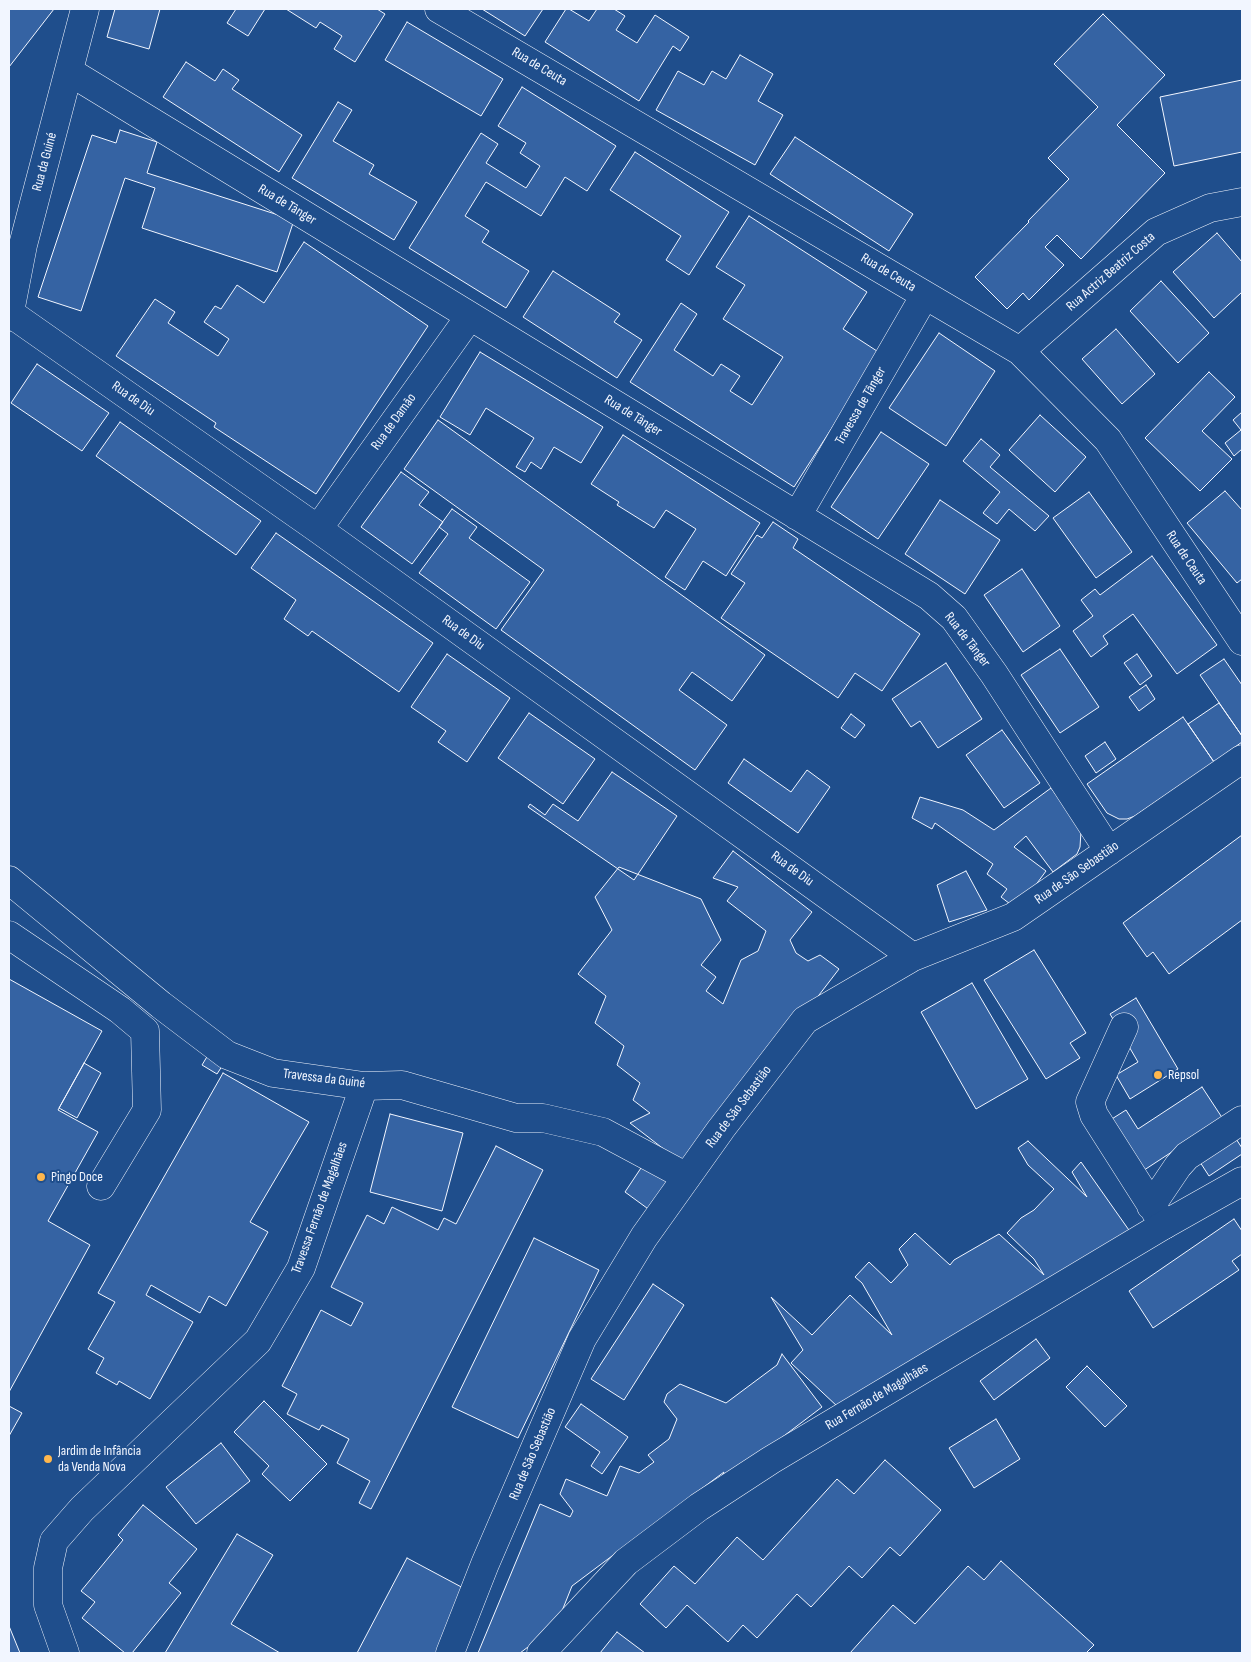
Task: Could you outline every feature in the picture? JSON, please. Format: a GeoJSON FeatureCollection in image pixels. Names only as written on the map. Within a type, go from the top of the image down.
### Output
{"type":"FeatureCollection","features":[{"type":"Feature","properties":{"kind":"street","name":"Rua da Guiné"},"geometry":{"type":"LineString","coordinates":[[9,315],[16,240],[70,72],[86,9]]}},
{"type":"Feature","properties":{"kind":"street","name":"Rua de Ceuta"},"geometry":{"type":"LineString","coordinates":[[439,9],[1020,351],[1108,440],[1242,641]]}},
{"type":"Feature","properties":{"kind":"street","name":"Rua de Tânger"},"geometry":{"type":"LineString","coordinates":[[70,72],[929,596],[954,618],[994,674],[1109,850]]}},
{"type":"Feature","properties":{"kind":"street","name":"Rua Actriz Beatriz Costa"},"geometry":{"type":"LineString","coordinates":[[1020,351],[1156,232],[1210,208],[1242,202]]}},
{"type":"Feature","properties":{"kind":"street","name":"Travessa de Tânger"},"geometry":{"type":"LineString","coordinates":[[797,516],[925,295]]}},
{"type":"Feature","properties":{"kind":"street","name":"Rua de Diu"},"geometry":{"type":"LineString","coordinates":[[9,315],[318,529],[914,957]]}},
{"type":"Feature","properties":{"kind":"street","name":"Rua de Damão"},"geometry":{"type":"LineString","coordinates":[[318,529],[470,316]]}},
{"type":"Feature","properties":{"kind":"street","name":"Rua de São Sebastião"},"geometry":{"type":"LineString","coordinates":[[450,1653],[485,1564],[582,1339],[644,1237],[721,1129],[805,1020],[914,957],[1013,917],[1242,758]]}},
{"type":"Feature","properties":{"kind":"street","name":"Travessa da Guiné"},"geometry":{"type":"LineString","coordinates":[[9,880],[161,1005],[228,1055],[274,1073],[364,1086],[402,1085],[516,1118],[543,1118],[603,1132],[687,1177]]}},
{"type":"Feature","properties":{"kind":"street"},"geometry":{"type":"LineString","coordinates":[[9,935],[120,1010],[145,1031],[147,1110],[101,1186]]}},
{"type":"Feature","properties":{"kind":"street"},"geometry":{"type":"LineString","coordinates":[[1124,1027],[1090,1102],[1094,1115],[1158,1215]]}},
{"type":"Feature","properties":{"kind":"street","name":"Travessa Fernão de Magalhães"},"geometry":{"type":"LineString","coordinates":[[65,1653],[48,1605],[48,1568],[54,1541],[82,1509],[258,1341],[301,1268],[364,1086]]}},
{"type":"Feature","properties":{"kind":"street"},"geometry":{"type":"LineString","coordinates":[[1158,1215],[1178,1166],[1187,1156],[1242,1120]]}},
{"type":"Feature","properties":{"kind":"street","name":"Rua Fernão de Magalhães"},"geometry":{"type":"LineString","coordinates":[[542,1653],[626,1562],[698,1507],[1158,1215],[1242,1181]]}},
{"type":"Feature","properties":{"kind":"building"},"geometry":{"type":"Polygon","coordinates":[[[9,9],[54,9],[9,67],[9,9]]]}},
{"type":"Feature","properties":{"kind":"building"},"geometry":{"type":"Polygon","coordinates":[[[115,9],[160,9],[149,49],[107,37],[115,9]]]}},
{"type":"Feature","properties":{"kind":"building"},"geometry":{"type":"Polygon","coordinates":[[[236,9],[265,9],[248,36],[227,23],[236,9]]]}},
{"type":"Feature","properties":{"kind":"building"},"geometry":{"type":"Polygon","coordinates":[[[286,9],[377,9],[385,14],[355,62],[334,49],[342,36],[320,22],[316,28],[286,9]]]}},
{"type":"Feature","properties":{"kind":"building"},"geometry":{"type":"Polygon","coordinates":[[[482,9],[543,9],[525,36],[482,9]]]}},
{"type":"Feature","properties":{"kind":"building"},"geometry":{"type":"Polygon","coordinates":[[[566,9],[589,21],[597,9],[614,9],[625,16],[616,30],[637,43],[655,15],[689,37],[680,51],[673,46],[639,101],[545,42],[566,9]]]}},
{"type":"Feature","properties":{"kind":"building"},"geometry":{"type":"Polygon","coordinates":[[[1103,14],[1165,75],[1117,125],[1165,173],[1081,259],[1057,235],[1045,247],[1064,265],[1029,300],[1023,293],[1007,309],[975,277],[1069,179],[1048,158],[1098,107],[1054,64],[1103,14]]]}},
{"type":"Feature","properties":{"kind":"building"},"geometry":{"type":"Polygon","coordinates":[[[407,22],[503,79],[481,116],[385,60],[407,22]]]}},
{"type":"Feature","properties":{"kind":"building"},"geometry":{"type":"Polygon","coordinates":[[[740,55],[773,74],[758,101],[783,115],[755,165],[656,110],[678,71],[704,85],[712,71],[726,79],[740,55]]]}},
{"type":"Feature","properties":{"kind":"building"},"geometry":{"type":"Polygon","coordinates":[[[186,62],[215,81],[223,69],[239,80],[232,89],[302,135],[279,172],[163,97],[186,62]]]}},
{"type":"Feature","properties":{"kind":"building"},"geometry":{"type":"Polygon","coordinates":[[[1242,80],[1242,152],[1174,166],[1160,97],[1242,80]]]}},
{"type":"Feature","properties":{"kind":"building"},"geometry":{"type":"Polygon","coordinates":[[[522,87],[616,146],[587,191],[565,177],[541,216],[486,182],[465,216],[489,231],[482,242],[529,271],[506,308],[409,248],[481,133],[498,144],[486,163],[526,188],[540,166],[520,153],[526,143],[498,126],[522,87]]]}},
{"type":"Feature","properties":{"kind":"building"},"geometry":{"type":"Polygon","coordinates":[[[338,102],[352,110],[333,141],[374,165],[369,174],[417,202],[394,240],[292,178],[338,102]]]}},
{"type":"Feature","properties":{"kind":"building"},"geometry":{"type":"Polygon","coordinates":[[[120,130],[157,142],[147,173],[294,220],[277,272],[142,228],[155,188],[125,178],[81,311],[38,297],[92,135],[116,143],[120,130]]]}},
{"type":"Feature","properties":{"kind":"building"},"geometry":{"type":"Polygon","coordinates":[[[795,137],[913,214],[889,251],[770,174],[795,137]]]}},
{"type":"Feature","properties":{"kind":"building"},"geometry":{"type":"Polygon","coordinates":[[[635,152],[729,212],[689,275],[666,260],[681,236],[610,190],[635,152]]]}},
{"type":"Feature","properties":{"kind":"building"},"geometry":{"type":"Polygon","coordinates":[[[749,216],[867,292],[843,329],[880,353],[794,487],[630,382],[681,303],[697,314],[674,350],[713,376],[721,364],[740,376],[730,391],[752,405],[783,357],[723,319],[745,285],[716,267],[749,216]]]}},
{"type":"Feature","properties":{"kind":"building"},"geometry":{"type":"Polygon","coordinates":[[[1217,233],[1242,262],[1242,292],[1214,318],[1173,272],[1217,233]]]}},
{"type":"Feature","properties":{"kind":"building"},"geometry":{"type":"Polygon","coordinates":[[[304,242],[428,326],[316,494],[214,427],[216,423],[116,356],[155,299],[175,312],[168,323],[218,356],[229,339],[204,322],[215,306],[221,309],[237,285],[264,303],[304,242]]]}},
{"type":"Feature","properties":{"kind":"building"},"geometry":{"type":"Polygon","coordinates":[[[553,271],[620,314],[614,322],[642,340],[617,378],[523,317],[553,271]]]}},
{"type":"Feature","properties":{"kind":"building"},"geometry":{"type":"Polygon","coordinates":[[[1161,281],[1209,333],[1178,363],[1130,311],[1161,281]]]}},
{"type":"Feature","properties":{"kind":"building"},"geometry":{"type":"Polygon","coordinates":[[[1116,329],[1155,374],[1122,404],[1082,359],[1116,329]]]}},
{"type":"Feature","properties":{"kind":"building"},"geometry":{"type":"Polygon","coordinates":[[[939,333],[995,371],[946,446],[889,408],[939,333]]]}},
{"type":"Feature","properties":{"kind":"building"},"geometry":{"type":"Polygon","coordinates":[[[480,352],[603,427],[581,463],[554,447],[541,469],[531,462],[525,472],[516,467],[534,438],[486,408],[470,435],[440,417],[480,352]]]}},
{"type":"Feature","properties":{"kind":"building"},"geometry":{"type":"Polygon","coordinates":[[[37,364],[109,413],[82,451],[11,403],[37,364]]]}},
{"type":"Feature","properties":{"kind":"building"},"geometry":{"type":"Polygon","coordinates":[[[1209,372],[1235,397],[1202,431],[1232,459],[1200,491],[1145,438],[1209,372]]]}},
{"type":"Feature","properties":{"kind":"building"},"geometry":{"type":"Polygon","coordinates":[[[1242,412],[1242,449],[1234,456],[1225,443],[1241,430],[1233,420],[1242,412]]]}},
{"type":"Feature","properties":{"kind":"building"},"geometry":{"type":"Polygon","coordinates":[[[1040,415],[1086,457],[1055,492],[1009,450],[1040,415]]]}},
{"type":"Feature","properties":{"kind":"building"},"geometry":{"type":"Polygon","coordinates":[[[438,420],[765,655],[732,701],[692,672],[679,690],[727,725],[695,770],[501,630],[544,570],[404,469],[438,420]]]}},
{"type":"Feature","properties":{"kind":"building"},"geometry":{"type":"Polygon","coordinates":[[[120,422],[261,521],[236,555],[96,456],[120,422]]]}},
{"type":"Feature","properties":{"kind":"building"},"geometry":{"type":"Polygon","coordinates":[[[881,432],[929,464],[878,539],[831,507],[881,432]]]}},
{"type":"Feature","properties":{"kind":"building"},"geometry":{"type":"Polygon","coordinates":[[[623,435],[760,523],[726,576],[703,561],[685,590],[665,577],[696,529],[666,510],[654,528],[617,505],[619,502],[591,484],[623,435]]]}},
{"type":"Feature","properties":{"kind":"building"},"geometry":{"type":"Polygon","coordinates":[[[981,439],[1000,455],[990,467],[1049,516],[1035,531],[1009,509],[997,524],[983,513],[1000,492],[963,461],[981,439]]]}},
{"type":"Feature","properties":{"kind":"building"},"geometry":{"type":"Polygon","coordinates":[[[401,472],[429,492],[419,505],[443,522],[412,564],[361,527],[401,472]]]}},
{"type":"Feature","properties":{"kind":"building"},"geometry":{"type":"Polygon","coordinates":[[[1225,491],[1242,510],[1242,579],[1237,583],[1187,523],[1225,491]]]}},
{"type":"Feature","properties":{"kind":"building"},"geometry":{"type":"Polygon","coordinates":[[[1089,492],[1132,552],[1096,578],[1053,518],[1089,492]]]}},
{"type":"Feature","properties":{"kind":"building"},"geometry":{"type":"Polygon","coordinates":[[[940,500],[1000,540],[965,594],[905,554],[940,500]]]}},
{"type":"Feature","properties":{"kind":"building"},"geometry":{"type":"Polygon","coordinates":[[[452,509],[477,527],[469,538],[530,582],[496,629],[419,573],[448,534],[439,527],[452,509]]]}},
{"type":"Feature","properties":{"kind":"building"},"geometry":{"type":"Polygon","coordinates":[[[773,522],[798,539],[793,548],[920,634],[882,691],[855,673],[838,698],[721,618],[745,583],[731,574],[757,535],[762,538],[773,522]]]}},
{"type":"Feature","properties":{"kind":"building"},"geometry":{"type":"Polygon","coordinates":[[[276,533],[433,643],[399,692],[312,631],[308,636],[284,619],[296,600],[251,568],[276,533]]]}},
{"type":"Feature","properties":{"kind":"building"},"geometry":{"type":"Polygon","coordinates":[[[1152,556],[1217,645],[1177,674],[1133,614],[1103,636],[1108,644],[1091,657],[1073,631],[1093,616],[1081,600],[1095,589],[1100,595],[1152,556]]]}},
{"type":"Feature","properties":{"kind":"building"},"geometry":{"type":"Polygon","coordinates":[[[1022,569],[1060,626],[1023,652],[984,595],[1022,569]]]}},
{"type":"Feature","properties":{"kind":"building"},"geometry":{"type":"Polygon","coordinates":[[[1060,649],[1099,707],[1060,733],[1021,675],[1060,649]]]}},
{"type":"Feature","properties":{"kind":"building"},"geometry":{"type":"Polygon","coordinates":[[[447,654],[510,698],[467,762],[438,742],[446,731],[411,707],[447,654]]]}},
{"type":"Feature","properties":{"kind":"building"},"geometry":{"type":"Polygon","coordinates":[[[1137,654],[1152,676],[1140,685],[1124,663],[1137,654]]]}},
{"type":"Feature","properties":{"kind":"building"},"geometry":{"type":"Polygon","coordinates":[[[1224,659],[1242,685],[1242,736],[1200,675],[1224,659]]]}},
{"type":"Feature","properties":{"kind":"building"},"geometry":{"type":"Polygon","coordinates":[[[946,663],[982,719],[938,748],[920,721],[911,727],[892,699],[946,663]]]}},
{"type":"Feature","properties":{"kind":"building"},"geometry":{"type":"Polygon","coordinates":[[[1146,685],[1155,699],[1139,711],[1129,697],[1146,685]]]}},
{"type":"Feature","properties":{"kind":"building"},"geometry":{"type":"Polygon","coordinates":[[[1219,703],[1242,736],[1242,742],[1214,762],[1188,724],[1219,703]]]}},
{"type":"Feature","properties":{"kind":"building"},"geometry":{"type":"Polygon","coordinates":[[[529,713],[595,759],[563,804],[498,758],[529,713]]]}},
{"type":"Feature","properties":{"kind":"building"},"geometry":{"type":"Polygon","coordinates":[[[851,714],[865,725],[855,738],[841,728],[851,714]]]}},
{"type":"Feature","properties":{"kind":"building"},"geometry":{"type":"Polygon","coordinates":[[[1183,717],[1214,762],[1135,816],[1119,819],[1107,813],[1087,784],[1183,717]]]}},
{"type":"Feature","properties":{"kind":"building"},"geometry":{"type":"Polygon","coordinates":[[[1002,730],[1040,783],[1004,808],[966,755],[1002,730]]]}},
{"type":"Feature","properties":{"kind":"building"},"geometry":{"type":"Polygon","coordinates":[[[1105,742],[1116,759],[1096,773],[1085,756],[1105,742]]]}},
{"type":"Feature","properties":{"kind":"building"},"geometry":{"type":"Polygon","coordinates":[[[744,759],[791,792],[807,770],[830,787],[798,833],[728,783],[744,759]]]}},
{"type":"Feature","properties":{"kind":"building"},"geometry":{"type":"Polygon","coordinates":[[[612,772],[677,816],[634,880],[528,807],[530,804],[545,815],[553,804],[578,821],[612,772]]]}},
{"type":"Feature","properties":{"kind":"building"},"geometry":{"type":"Polygon","coordinates":[[[1051,788],[1078,824],[1081,831],[1080,847],[1077,854],[1053,872],[1026,836],[1016,845],[1014,847],[1046,871],[1024,901],[1014,907],[1001,897],[1007,889],[987,874],[993,864],[935,823],[932,829],[912,818],[920,797],[963,810],[994,830],[1051,788]]]}},
{"type":"Feature","properties":{"kind":"building"},"geometry":{"type":"Polygon","coordinates":[[[1242,835],[1242,920],[1169,974],[1153,952],[1147,957],[1123,923],[1242,835]]]}},
{"type":"Feature","properties":{"kind":"building"},"geometry":{"type":"Polygon","coordinates":[[[733,851],[812,912],[790,940],[796,953],[808,961],[820,955],[839,969],[687,1167],[630,1123],[650,1113],[633,1100],[640,1083],[617,1065],[624,1046],[595,1023],[606,996],[578,974],[612,930],[595,897],[619,867],[701,899],[721,940],[701,965],[716,977],[706,991],[723,1004],[741,960],[758,951],[766,931],[727,901],[738,887],[713,878],[733,851]]]}},
{"type":"Feature","properties":{"kind":"building"},"geometry":{"type":"Polygon","coordinates":[[[966,871],[987,910],[949,922],[937,885],[966,871]]]}},
{"type":"Feature","properties":{"kind":"building"},"geometry":{"type":"Polygon","coordinates":[[[1034,950],[1086,1033],[1070,1043],[1080,1058],[1046,1079],[984,980],[1034,950]]]}},
{"type":"Feature","properties":{"kind":"building","name":"Pingo Doce"},"geometry":{"type":"Polygon","coordinates":[[[9,979],[102,1031],[58,1110],[98,1132],[48,1221],[90,1245],[9,1392],[9,979]]]}},
{"type":"Feature","properties":{"kind":"building"},"geometry":{"type":"Polygon","coordinates":[[[972,983],[1028,1079],[976,1109],[921,1012],[972,983]]]}},
{"type":"Feature","properties":{"kind":"building"},"geometry":{"type":"Polygon","coordinates":[[[1136,998],[1178,1069],[1130,1099],[1116,1075],[1138,1062],[1110,1014],[1136,998]]]}},
{"type":"Feature","properties":{"kind":"building"},"geometry":{"type":"Polygon","coordinates":[[[211,1050],[226,1060],[217,1074],[202,1065],[211,1050]]]}},
{"type":"Feature","properties":{"kind":"building"},"geometry":{"type":"Polygon","coordinates":[[[84,1063],[101,1073],[77,1118],[59,1108],[84,1063]]]}},
{"type":"Feature","properties":{"kind":"building"},"geometry":{"type":"Polygon","coordinates":[[[223,1073],[309,1122],[250,1222],[268,1232],[226,1306],[209,1296],[200,1313],[151,1285],[146,1295],[193,1322],[150,1399],[119,1381],[117,1385],[96,1373],[104,1358],[88,1349],[115,1302],[98,1293],[223,1073]]]}},
{"type":"Feature","properties":{"kind":"building"},"geometry":{"type":"Polygon","coordinates":[[[1202,1087],[1242,1148],[1242,1154],[1209,1176],[1187,1142],[1129,1180],[1096,1129],[1126,1110],[1138,1129],[1202,1087]]]}},
{"type":"Feature","properties":{"kind":"building"},"geometry":{"type":"Polygon","coordinates":[[[390,1114],[463,1133],[442,1211],[370,1192],[390,1114]]]}},
{"type":"Feature","properties":{"kind":"building"},"geometry":{"type":"Polygon","coordinates":[[[1028,1141],[1087,1197],[1072,1172],[1081,1162],[1131,1233],[838,1407],[791,1363],[803,1350],[771,1297],[812,1335],[850,1295],[892,1335],[862,1283],[855,1277],[869,1262],[891,1283],[908,1265],[899,1249],[915,1233],[950,1265],[954,1260],[999,1234],[1044,1275],[1034,1259],[1007,1233],[1021,1218],[1034,1210],[1054,1189],[1028,1165],[1018,1148],[1028,1141]]]}},
{"type":"Feature","properties":{"kind":"building"},"geometry":{"type":"Polygon","coordinates":[[[496,1146],[543,1170],[371,1509],[359,1503],[370,1481],[337,1463],[349,1439],[322,1425],[319,1430],[287,1414],[297,1394],[282,1386],[321,1310],[351,1326],[363,1303],[331,1287],[367,1215],[384,1224],[392,1207],[438,1230],[444,1218],[456,1224],[496,1146]]]}},
{"type":"Feature","properties":{"kind":"building"},"geometry":{"type":"Polygon","coordinates":[[[649,1156],[676,1175],[651,1211],[625,1192],[649,1156]]]}},
{"type":"Feature","properties":{"kind":"building"},"geometry":{"type":"Polygon","coordinates":[[[1234,1219],[1242,1231],[1242,1254],[1232,1261],[1239,1270],[1153,1328],[1129,1291],[1234,1219]]]}},
{"type":"Feature","properties":{"kind":"building"},"geometry":{"type":"Polygon","coordinates":[[[534,1238],[599,1270],[518,1438],[452,1407],[534,1238]]]}},
{"type":"Feature","properties":{"kind":"building"},"geometry":{"type":"Polygon","coordinates":[[[653,1284],[684,1305],[624,1400],[591,1379],[653,1284]]]}},
{"type":"Feature","properties":{"kind":"building"},"geometry":{"type":"Polygon","coordinates":[[[1036,1339],[1050,1358],[994,1400],[980,1381],[1036,1339]]]}},
{"type":"Feature","properties":{"kind":"building"},"geometry":{"type":"Polygon","coordinates":[[[782,1354],[822,1407],[718,1486],[724,1472],[572,1586],[556,1626],[520,1653],[478,1653],[540,1504],[570,1517],[573,1511],[560,1494],[566,1479],[607,1496],[620,1466],[639,1473],[654,1462],[648,1455],[669,1439],[677,1419],[664,1402],[667,1394],[680,1384],[726,1403],[777,1365],[782,1354]]]}},
{"type":"Feature","properties":{"kind":"building"},"geometry":{"type":"Polygon","coordinates":[[[1087,1366],[1127,1406],[1105,1427],[1066,1387],[1087,1366]]]}},
{"type":"Feature","properties":{"kind":"building"},"geometry":{"type":"Polygon","coordinates":[[[264,1401],[327,1464],[290,1501],[262,1474],[269,1466],[234,1432],[264,1401]]]}},
{"type":"Feature","properties":{"kind":"building"},"geometry":{"type":"Polygon","coordinates":[[[581,1404],[628,1437],[602,1474],[591,1466],[600,1452],[565,1427],[581,1404]]]}},
{"type":"Feature","properties":{"kind":"building"},"geometry":{"type":"Polygon","coordinates":[[[9,1406],[22,1413],[9,1436],[9,1406]]]}},
{"type":"Feature","properties":{"kind":"building"},"geometry":{"type":"Polygon","coordinates":[[[996,1419],[1020,1459],[974,1488],[949,1448],[996,1419]]]}},
{"type":"Feature","properties":{"kind":"building"},"geometry":{"type":"Polygon","coordinates":[[[221,1443],[250,1481],[196,1524],[166,1487],[221,1443]]]}},
{"type":"Feature","properties":{"kind":"building"},"geometry":{"type":"Polygon","coordinates":[[[885,1460],[941,1510],[900,1556],[890,1547],[862,1578],[849,1566],[811,1607],[797,1594],[757,1638],[743,1625],[728,1642],[687,1605],[666,1628],[640,1604],[674,1566],[695,1584],[737,1537],[763,1560],[837,1479],[854,1494],[885,1460]]]}},
{"type":"Feature","properties":{"kind":"building"},"geometry":{"type":"Polygon","coordinates":[[[143,1505],[197,1549],[169,1583],[181,1593],[132,1653],[125,1653],[82,1618],[95,1602],[81,1591],[123,1540],[118,1535],[143,1505]]]}},
{"type":"Feature","properties":{"kind":"building"},"geometry":{"type":"Polygon","coordinates":[[[237,1534],[273,1555],[231,1624],[280,1653],[165,1653],[237,1534]]]}},
{"type":"Feature","properties":{"kind":"building"},"geometry":{"type":"Polygon","coordinates":[[[407,1558],[467,1590],[440,1653],[357,1653],[407,1558]]]}},
{"type":"Feature","properties":{"kind":"building"},"geometry":{"type":"Polygon","coordinates":[[[1001,1561],[1094,1645],[1086,1653],[850,1653],[893,1605],[915,1624],[968,1566],[984,1580],[1001,1561]]]}},
{"type":"Feature","properties":{"kind":"building"},"geometry":{"type":"Polygon","coordinates":[[[9,1626],[20,1653],[9,1653],[9,1626]]]}},
{"type":"Feature","properties":{"kind":"building"},"geometry":{"type":"Polygon","coordinates":[[[617,1632],[645,1653],[600,1653],[617,1632]]]}},
{"type":"Feature","properties":{"kind":"place","name":"Repsol"},"geometry":{"type":"Point","coordinates":[1158,1075]}},
{"type":"Feature","properties":{"kind":"place","name":"Pingo Doce"},"geometry":{"type":"Point","coordinates":[41,1177]}},
{"type":"Feature","properties":{"kind":"place","name":"Jardim de Infância da Venda Nova"},"geometry":{"type":"Point","coordinates":[48,1459]}}]}
